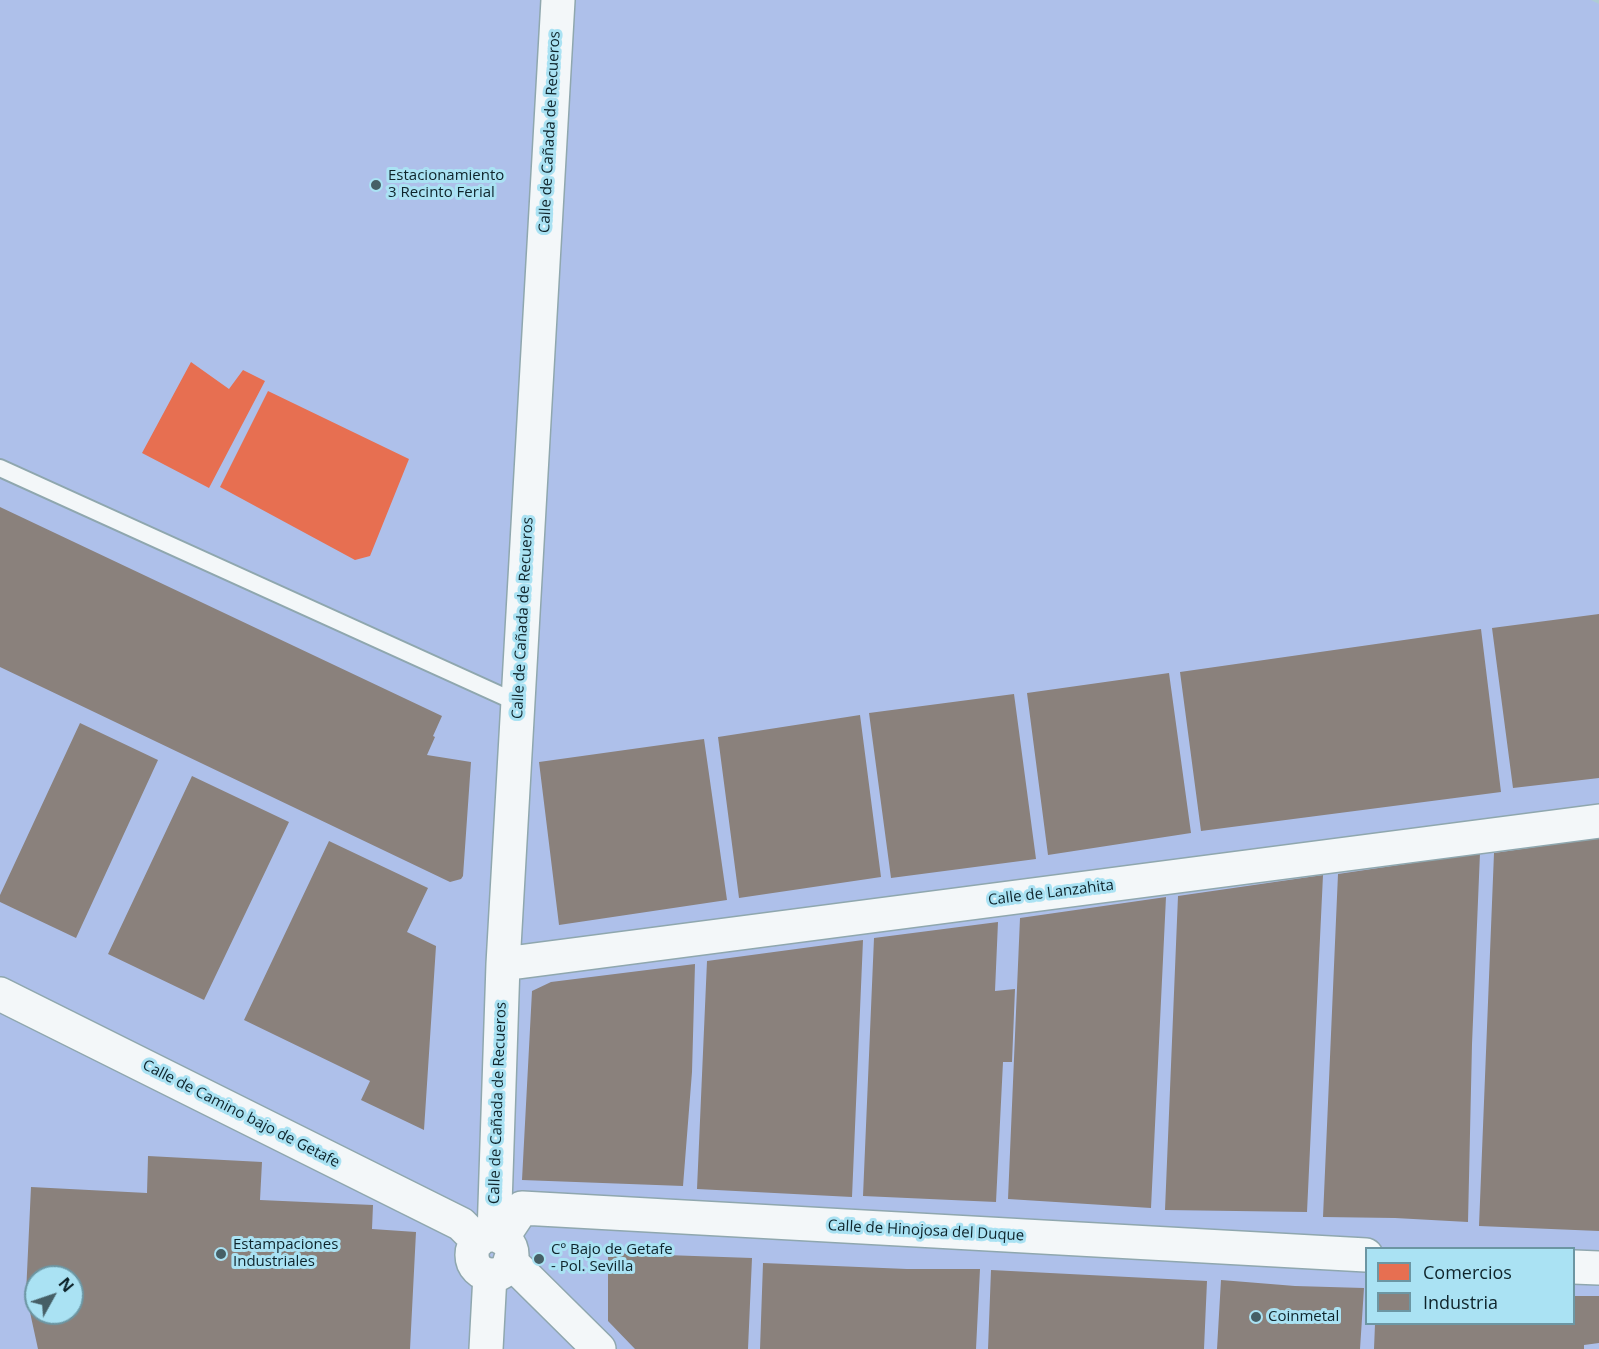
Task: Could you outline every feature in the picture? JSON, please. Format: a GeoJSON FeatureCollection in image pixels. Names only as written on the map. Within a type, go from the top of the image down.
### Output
{"type":"FeatureCollection","features":[{"type":"Feature","properties":{"kind":"street","name":"Calle de Cañada de Recueros"},"geometry":{"type":"LineString","coordinates":[[486,1349],[495,1250],[503,964],[558,0]]}},
{"type":"Feature","properties":{"kind":"street","name":"Calle de Lanzahita"},"geometry":{"type":"LineString","coordinates":[[503,964],[1599,821]]}},
{"type":"Feature","properties":{"kind":"street","name":"Calle de Camino bajo de Getafe"},"geometry":{"type":"LineString","coordinates":[[0,994],[460,1224],[495,1250],[599,1349]]}},
{"type":"Feature","properties":{"kind":"street","name":"Calle de Hinojosa del Duque"},"geometry":{"type":"LineString","coordinates":[[495,1250],[522,1208],[1365,1256]]}},
{"type":"Feature","properties":{"kind":"street"},"geometry":{"type":"LineString","coordinates":[[1575,1267],[1599,1268]]}},
{"type":"Feature","properties":{"kind":"lane"},"geometry":{"type":"LineString","coordinates":[[0,468],[518,702]]}},
{"type":"Feature","properties":{"kind":"shaded area"},"geometry":{"type":"Polygon","coordinates":[[[0,0],[1591,0],[1599,4],[1599,1349],[0,1349],[0,0]]]}},
{"type":"Feature","properties":{"kind":"building: Comercios"},"geometry":{"type":"Polygon","coordinates":[[[191,362],[229,389],[243,370],[265,381],[209,488],[142,453],[191,362]]]}},
{"type":"Feature","properties":{"kind":"building: Comercios"},"geometry":{"type":"Polygon","coordinates":[[[268,391],[409,459],[370,556],[355,560],[220,487],[268,391]]]}},
{"type":"Feature","properties":{"kind":"building: Industria"},"geometry":{"type":"Polygon","coordinates":[[[0,507],[442,716],[427,755],[471,762],[461,879],[450,882],[0,667],[0,507]]]}},
{"type":"Feature","properties":{"kind":"building: Industria"},"geometry":{"type":"Polygon","coordinates":[[[1599,614],[1599,778],[1513,788],[1492,628],[1599,614]]]}},
{"type":"Feature","properties":{"kind":"building: Industria"},"geometry":{"type":"Polygon","coordinates":[[[1481,629],[1501,792],[1201,831],[1180,672],[1481,629]]]}},
{"type":"Feature","properties":{"kind":"building: Industria"},"geometry":{"type":"Polygon","coordinates":[[[1169,673],[1191,833],[1048,855],[1027,693],[1169,673]]]}},
{"type":"Feature","properties":{"kind":"building: Industria"},"geometry":{"type":"Polygon","coordinates":[[[1014,694],[1036,859],[891,878],[869,713],[1014,694]]]}},
{"type":"Feature","properties":{"kind":"building: Industria"},"geometry":{"type":"Polygon","coordinates":[[[860,715],[881,877],[739,898],[718,737],[860,715]]]}},
{"type":"Feature","properties":{"kind":"building: Industria"},"geometry":{"type":"Polygon","coordinates":[[[80,723],[158,760],[76,938],[0,902],[0,895],[80,723]]]}},
{"type":"Feature","properties":{"kind":"building: Industria"},"geometry":{"type":"Polygon","coordinates":[[[704,739],[727,900],[559,925],[539,762],[704,739]]]}},
{"type":"Feature","properties":{"kind":"building: Industria"},"geometry":{"type":"Polygon","coordinates":[[[192,776],[289,822],[204,1000],[108,954],[192,776]]]}},
{"type":"Feature","properties":{"kind":"building: Industria"},"geometry":{"type":"Polygon","coordinates":[[[1599,838],[1599,1231],[1479,1226],[1494,853],[1599,838]]]}},
{"type":"Feature","properties":{"kind":"building: Industria"},"geometry":{"type":"Polygon","coordinates":[[[329,841],[428,888],[407,932],[436,946],[424,1130],[361,1100],[370,1081],[244,1020],[329,841]]]}},
{"type":"Feature","properties":{"kind":"building: Industria"},"geometry":{"type":"Polygon","coordinates":[[[1480,853],[1468,1222],[1323,1217],[1338,874],[1480,853]]]}},
{"type":"Feature","properties":{"kind":"building: Industria"},"geometry":{"type":"Polygon","coordinates":[[[1323,875],[1307,1212],[1165,1210],[1178,896],[1323,875]]]}},
{"type":"Feature","properties":{"kind":"building: Industria"},"geometry":{"type":"Polygon","coordinates":[[[1166,897],[1151,1208],[1008,1199],[1020,918],[1166,897]]]}},
{"type":"Feature","properties":{"kind":"building: Industria"},"geometry":{"type":"Polygon","coordinates":[[[998,922],[995,991],[1015,989],[1012,1062],[1003,1062],[996,1202],[863,1196],[874,938],[998,922]]]}},
{"type":"Feature","properties":{"kind":"building: Industria"},"geometry":{"type":"Polygon","coordinates":[[[863,940],[852,1197],[697,1189],[707,961],[863,940]]]}},
{"type":"Feature","properties":{"kind":"building: Industria"},"geometry":{"type":"Polygon","coordinates":[[[695,964],[692,1072],[683,1186],[522,1180],[532,991],[551,982],[695,964]]]}},
{"type":"Feature","properties":{"kind":"building: Industria","name":"Estampaciones Industriales"},"geometry":{"type":"Polygon","coordinates":[[[148,1156],[262,1162],[260,1200],[373,1205],[372,1229],[416,1232],[410,1349],[38,1349],[33,1325],[84,1325],[84,1265],[27,1265],[31,1187],[147,1193],[148,1156]]]}},
{"type":"Feature","properties":{"kind":"building: Industria"},"geometry":{"type":"Polygon","coordinates":[[[608,1253],[752,1258],[748,1349],[635,1349],[608,1321],[608,1253]]]}},
{"type":"Feature","properties":{"kind":"building: Industria"},"geometry":{"type":"Polygon","coordinates":[[[763,1263],[907,1269],[980,1269],[976,1349],[760,1349],[763,1263]]]}},
{"type":"Feature","properties":{"kind":"building: Industria"},"geometry":{"type":"Polygon","coordinates":[[[991,1270],[1207,1281],[1204,1349],[988,1349],[991,1270]]]}},
{"type":"Feature","properties":{"kind":"building: Industria"},"geometry":{"type":"Polygon","coordinates":[[[1221,1280],[1295,1286],[1364,1288],[1360,1349],[1217,1349],[1221,1280]]]}},
{"type":"Feature","properties":{"kind":"building: Industria"},"geometry":{"type":"Polygon","coordinates":[[[1575,1296],[1599,1296],[1599,1343],[1584,1345],[1584,1349],[1374,1349],[1375,1325],[1575,1325],[1575,1296]]]}},
{"type":"Feature","properties":{"kind":"place","name":"Estacionamiento 3 Recinto Ferial"},"geometry":{"type":"Point","coordinates":[376,185]}},
{"type":"Feature","properties":{"kind":"place","name":"Estampaciones Industriales"},"geometry":{"type":"Point","coordinates":[221,1254]}},
{"type":"Feature","properties":{"kind":"place","name":"Cº Bajo de Getafe - Pol. Sevilla"},"geometry":{"type":"Point","coordinates":[539,1259]}},
{"type":"Feature","properties":{"kind":"place","name":"Coinmetal"},"geometry":{"type":"Point","coordinates":[1256,1317]}}]}
